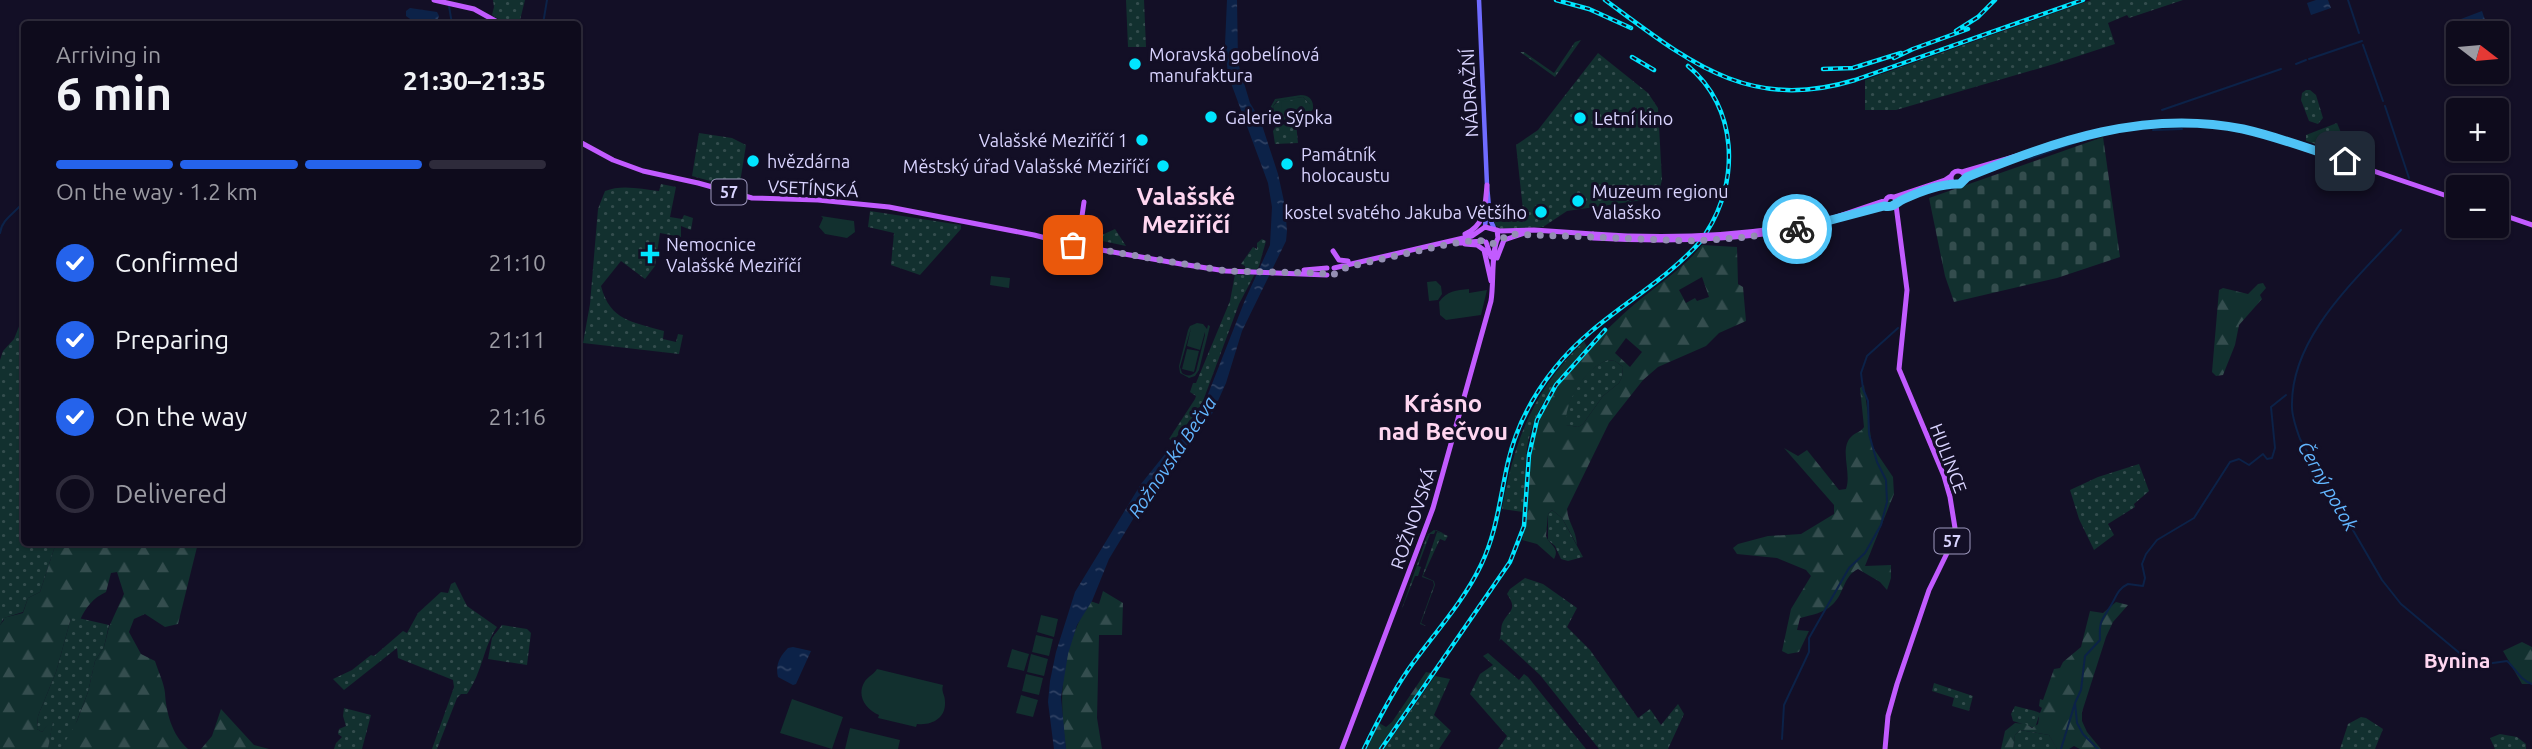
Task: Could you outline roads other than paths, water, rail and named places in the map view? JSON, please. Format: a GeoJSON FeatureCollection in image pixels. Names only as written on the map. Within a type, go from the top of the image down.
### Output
{"type":"FeatureCollection","features":[{"type":"Feature","properties":{"kind":"main road"},"geometry":{"type":"LineString","coordinates":[[434,0],[474,9],[496,21]]}},
{"type":"Feature","properties":{"kind":"main road","name":"NÁDRAŽNÍ"},"geometry":{"type":"LineString","coordinates":[[1479,0],[1490,219],[1495,229]]}},
{"type":"Feature","properties":{"kind":"main road"},"geometry":{"type":"LineString","coordinates":[[1891,203],[1951,176],[1955,171],[1962,172],[2067,140],[2126,127],[2175,123],[2205,124],[2253,132],[2446,196]]}},
{"type":"Feature","properties":{"kind":"main road"},"geometry":{"type":"LineString","coordinates":[[1593,236],[1485,228],[1482,235],[1485,242],[1494,244],[1509,234],[1525,233],[1593,236],[1695,237],[1799,227],[1891,203],[1939,186],[1960,184],[2067,140]]}},
{"type":"Feature","properties":{"kind":"main road","name":"VSETÍNSKÁ"},"geometry":{"type":"LineString","coordinates":[[581,143],[613,160],[643,171],[693,181],[749,198],[889,207],[942,214],[1054,237],[1070,235]]}},
{"type":"Feature","properties":{"kind":"main road"},"geometry":{"type":"LineString","coordinates":[[1962,172],[1965,180]]}},
{"type":"Feature","properties":{"kind":"main road"},"geometry":{"type":"LineString","coordinates":[[1951,176],[1953,183]]}},
{"type":"Feature","properties":{"kind":"main road"},"geometry":{"type":"LineString","coordinates":[[1424,247],[1461,236],[1477,228],[1482,218],[1488,185]]}},
{"type":"Feature","properties":{"kind":"main road","name":"NÁDRAŽNÍ"},"geometry":{"type":"LineString","coordinates":[[1485,228],[1488,185]]}},
{"type":"Feature","properties":{"kind":"main road"},"geometry":{"type":"LineString","coordinates":[[1084,202],[1080,232],[1093,247]]}},
{"type":"Feature","properties":{"kind":"main road","name":"HULINCE"},"geometry":{"type":"LineString","coordinates":[[1885,749],[1893,695],[1927,595],[1950,548],[1955,530],[1946,483],[1899,369],[1907,297],[1899,235],[1891,203]]}},
{"type":"Feature","properties":{"kind":"main road","name":"VSETÍNSKÁ"},"geometry":{"type":"LineString","coordinates":[[889,207],[959,219],[1072,245],[1182,262],[1242,270],[1332,270]]}},
{"type":"Feature","properties":{"kind":"main road"},"geometry":{"type":"LineString","coordinates":[[2509,217],[2532,225]]}},
{"type":"Feature","properties":{"kind":"main road"},"geometry":{"type":"LineString","coordinates":[[959,219],[966,229]]}},
{"type":"Feature","properties":{"kind":"main road","name":"57"},"geometry":{"type":"LineString","coordinates":[[1332,270],[1474,235],[1485,228]]}},
{"type":"Feature","properties":{"kind":"main road"},"geometry":{"type":"LineString","coordinates":[[1494,244],[1499,236],[1495,229]]}},
{"type":"Feature","properties":{"kind":"main road"},"geometry":{"type":"LineString","coordinates":[[1494,275],[1502,243],[1510,237],[1525,233]]}},
{"type":"Feature","properties":{"kind":"main road"},"geometry":{"type":"LineString","coordinates":[[1070,235],[1079,237],[1078,243],[1072,245],[1068,240],[1070,235]]}},
{"type":"Feature","properties":{"kind":"main road","name":"VSETÍNSKÁ"},"geometry":{"type":"LineString","coordinates":[[1079,237],[1093,247]]}},
{"type":"Feature","properties":{"kind":"main road","name":"57"},"geometry":{"type":"LineString","coordinates":[[1332,270],[1449,244],[1485,242]]}},
{"type":"Feature","properties":{"kind":"main road","name":"ROŽNOVSKÁ"},"geometry":{"type":"LineString","coordinates":[[1485,242],[1492,261],[1492,291]]}},
{"type":"Feature","properties":{"kind":"main road","name":"57"},"geometry":{"type":"LineString","coordinates":[[1449,244],[1473,244],[1484,250],[1490,267],[1492,291]]}},
{"type":"Feature","properties":{"kind":"main road","name":"ROŽNOVSKÁ"},"geometry":{"type":"LineString","coordinates":[[1342,749],[1433,508],[1487,319],[1494,275],[1494,244]]}},
{"type":"Feature","properties":{"kind":"main road"},"geometry":{"type":"LineString","coordinates":[[1079,252],[1083,248],[1093,247]]}},
{"type":"Feature","properties":{"kind":"main road","name":"57"},"geometry":{"type":"LineString","coordinates":[[1402,248],[1424,247]]}},
{"type":"Feature","properties":{"kind":"main road"},"geometry":{"type":"LineString","coordinates":[[1333,251],[1338,259],[1344,261],[1396,254]]}},
{"type":"Feature","properties":{"kind":"main road","name":"VSETÍNSKÁ"},"geometry":{"type":"LineString","coordinates":[[1305,271],[1327,275],[1332,270]]}},
{"type":"Feature","properties":{"kind":"water","name":"Rožnovská Bečva"},"geometry":{"type":"Polygon","coordinates":[[[1227,0],[1237,0],[1238,63],[1250,103],[1260,119],[1278,174],[1285,206],[1286,241],[1242,331],[1226,383],[1212,414],[1147,496],[1109,559],[1092,601],[1077,625],[1068,654],[1061,697],[1066,749],[1054,749],[1048,702],[1050,681],[1075,592],[1141,484],[1199,417],[1245,300],[1270,245],[1272,207],[1268,183],[1228,75],[1225,45],[1227,0]]]}},
{"type":"Feature","properties":{"kind":"water"},"geometry":{"type":"Polygon","coordinates":[[[2328,0],[2331,8],[2311,15],[2307,3],[2328,0]]]}},
{"type":"Feature","properties":{"kind":"water"},"geometry":{"type":"Polygon","coordinates":[[[410,8],[437,12],[439,16],[437,21],[413,21],[406,16],[406,11],[410,8]]]}},
{"type":"Feature","properties":{"kind":"water"},"geometry":{"type":"Polygon","coordinates":[[[2482,11],[2485,20],[2462,21],[2461,19],[2482,11]]]}},
{"type":"Feature","properties":{"kind":"water"},"geometry":{"type":"Polygon","coordinates":[[[793,647],[811,651],[796,684],[793,685],[778,677],[777,669],[783,654],[793,647]]]}},
{"type":"Feature","properties":{"kind":"waterway"},"geometry":{"type":"LineString","coordinates":[[544,21],[547,0]]}},
{"type":"Feature","properties":{"kind":"waterway","name":"Černý potok"},"geometry":{"type":"LineString","coordinates":[[2348,0],[2359,33]]}},
{"type":"Feature","properties":{"kind":"waterway"},"geometry":{"type":"LineString","coordinates":[[449,6],[452,21]]}},
{"type":"Feature","properties":{"kind":"waterway"},"geometry":{"type":"LineString","coordinates":[[2309,59],[2362,41]]}},
{"type":"Feature","properties":{"kind":"waterway","name":"Černý potok"},"geometry":{"type":"LineString","coordinates":[[2363,45],[2383,101]]}},
{"type":"Feature","properties":{"kind":"waterway"},"geometry":{"type":"LineString","coordinates":[[2296,64],[2306,60]]}},
{"type":"Feature","properties":{"kind":"waterway"},"geometry":{"type":"LineString","coordinates":[[2162,110],[2281,69]]}},
{"type":"Feature","properties":{"kind":"waterway","name":"Černý potok"},"geometry":{"type":"LineString","coordinates":[[2385,106],[2409,178]]}},
{"type":"Feature","properties":{"kind":"waterway"},"geometry":{"type":"LineString","coordinates":[[2153,130],[2182,129]]}},
{"type":"Feature","properties":{"kind":"waterway"},"geometry":{"type":"LineString","coordinates":[[2028,159],[2086,139]]}},
{"type":"Feature","properties":{"kind":"waterway"},"geometry":{"type":"LineString","coordinates":[[0,233],[6,219],[21,205]]}},
{"type":"Feature","properties":{"kind":"waterway","name":"Černý potok"},"geometry":{"type":"LineString","coordinates":[[2401,230],[2347,288],[2314,332],[2294,381],[2294,423],[2300,439],[2382,580],[2401,604],[2469,661],[2479,665],[2507,661],[2521,677],[2532,684]]}},
{"type":"Feature","properties":{"kind":"waterway"},"geometry":{"type":"LineString","coordinates":[[1782,739],[1784,705],[1809,652],[1809,638],[1849,568],[1865,553],[1881,525],[1887,502],[1886,480],[1877,462],[1869,434],[1868,401],[1861,373],[1867,356],[1898,328]]}},
{"type":"Feature","properties":{"kind":"waterway"},"geometry":{"type":"LineString","coordinates":[[2061,749],[2081,690],[2085,656],[2100,640],[2101,622],[2117,594],[2128,584],[2143,586],[2145,578],[2142,564],[2146,554],[2157,540],[2194,518],[2230,462],[2239,459],[2249,465],[2263,454],[2267,459],[2272,458],[2275,448],[2271,407],[2286,395]]}},
{"type":"Feature","properties":{"kind":"waterway"},"geometry":{"type":"LineString","coordinates":[[2075,703],[2077,723],[2083,734],[2098,749]]}},
{"type":"Feature","properties":{"kind":"railway"},"geometry":{"type":"LineString","coordinates":[[1556,0],[1589,9],[1631,28]]}},
{"type":"Feature","properties":{"kind":"railway"},"geometry":{"type":"LineString","coordinates":[[1605,0],[1663,42],[1720,75],[1750,85],[1782,90],[1817,88],[1855,80],[2083,0]]}},
{"type":"Feature","properties":{"kind":"railway"},"geometry":{"type":"LineString","coordinates":[[1956,31],[1978,17],[1995,0]]}},
{"type":"Feature","properties":{"kind":"railway"},"geometry":{"type":"LineString","coordinates":[[1894,58],[1968,29]]}},
{"type":"Feature","properties":{"kind":"railway"},"geometry":{"type":"LineString","coordinates":[[1823,69],[1853,68],[1901,53]]}},
{"type":"Feature","properties":{"kind":"railway"},"geometry":{"type":"LineString","coordinates":[[1632,57],[1654,70]]}},
{"type":"Feature","properties":{"kind":"railway"},"geometry":{"type":"LineString","coordinates":[[1688,66],[1705,83],[1717,102],[1725,123],[1728,145],[1725,191],[1706,233]]}},
{"type":"Feature","properties":{"kind":"railway"},"geometry":{"type":"LineString","coordinates":[[1364,749],[1402,679],[1456,606],[1481,565],[1494,527],[1511,449],[1526,412],[1540,389],[1555,368],[1588,334],[1665,275],[1700,242]]}},
{"type":"Feature","properties":{"kind":"railway"},"geometry":{"type":"LineString","coordinates":[[1381,749],[1510,562],[1524,526],[1529,455],[1537,420],[1556,385],[1605,330]]}},
{"type":"Feature","properties":{"kind":"place","name":"Moravská gobelínová manufaktura"},"geometry":{"type":"Point","coordinates":[1135,64]}},
{"type":"Feature","properties":{"kind":"place","name":"Galerie Sýpka"},"geometry":{"type":"Point","coordinates":[1211,117]}},
{"type":"Feature","properties":{"kind":"place","name":"Letní kino"},"geometry":{"type":"Point","coordinates":[1580,118]}},
{"type":"Feature","properties":{"kind":"place","name":"Valašské Meziříčí 1"},"geometry":{"type":"Point","coordinates":[1142,140]}},
{"type":"Feature","properties":{"kind":"place","name":"hvězdárna"},"geometry":{"type":"Point","coordinates":[753,161]}},
{"type":"Feature","properties":{"kind":"place","name":"Památník holocaustu"},"geometry":{"type":"Point","coordinates":[1287,164]}},
{"type":"Feature","properties":{"kind":"place","name":"Městský úřad Valašské Meziříčí"},"geometry":{"type":"Point","coordinates":[1163,166]}},
{"type":"Feature","properties":{"kind":"place","name":"Muzeum regionu Valašsko"},"geometry":{"type":"Point","coordinates":[1578,201]}},
{"type":"Feature","properties":{"kind":"place","name":"kostel svatého Jakuba Většího"},"geometry":{"type":"Point","coordinates":[1541,212]}},
{"type":"Feature","properties":{"kind":"place","name":"Nemocnice Valašské Meziříčí"},"geometry":{"type":"Point","coordinates":[650,254]}},
{"type":"Feature","properties":{"kind":"district","name":"Valašské Meziříčí"},"geometry":{"type":"Point","coordinates":[1186,210]}},
{"type":"Feature","properties":{"kind":"district","name":"Krásno nad Bečvou"},"geometry":{"type":"Point","coordinates":[1443,417]}},
{"type":"Feature","properties":{"kind":"district","name":"Bynina"},"geometry":{"type":"Point","coordinates":[2457,660]}}]}
